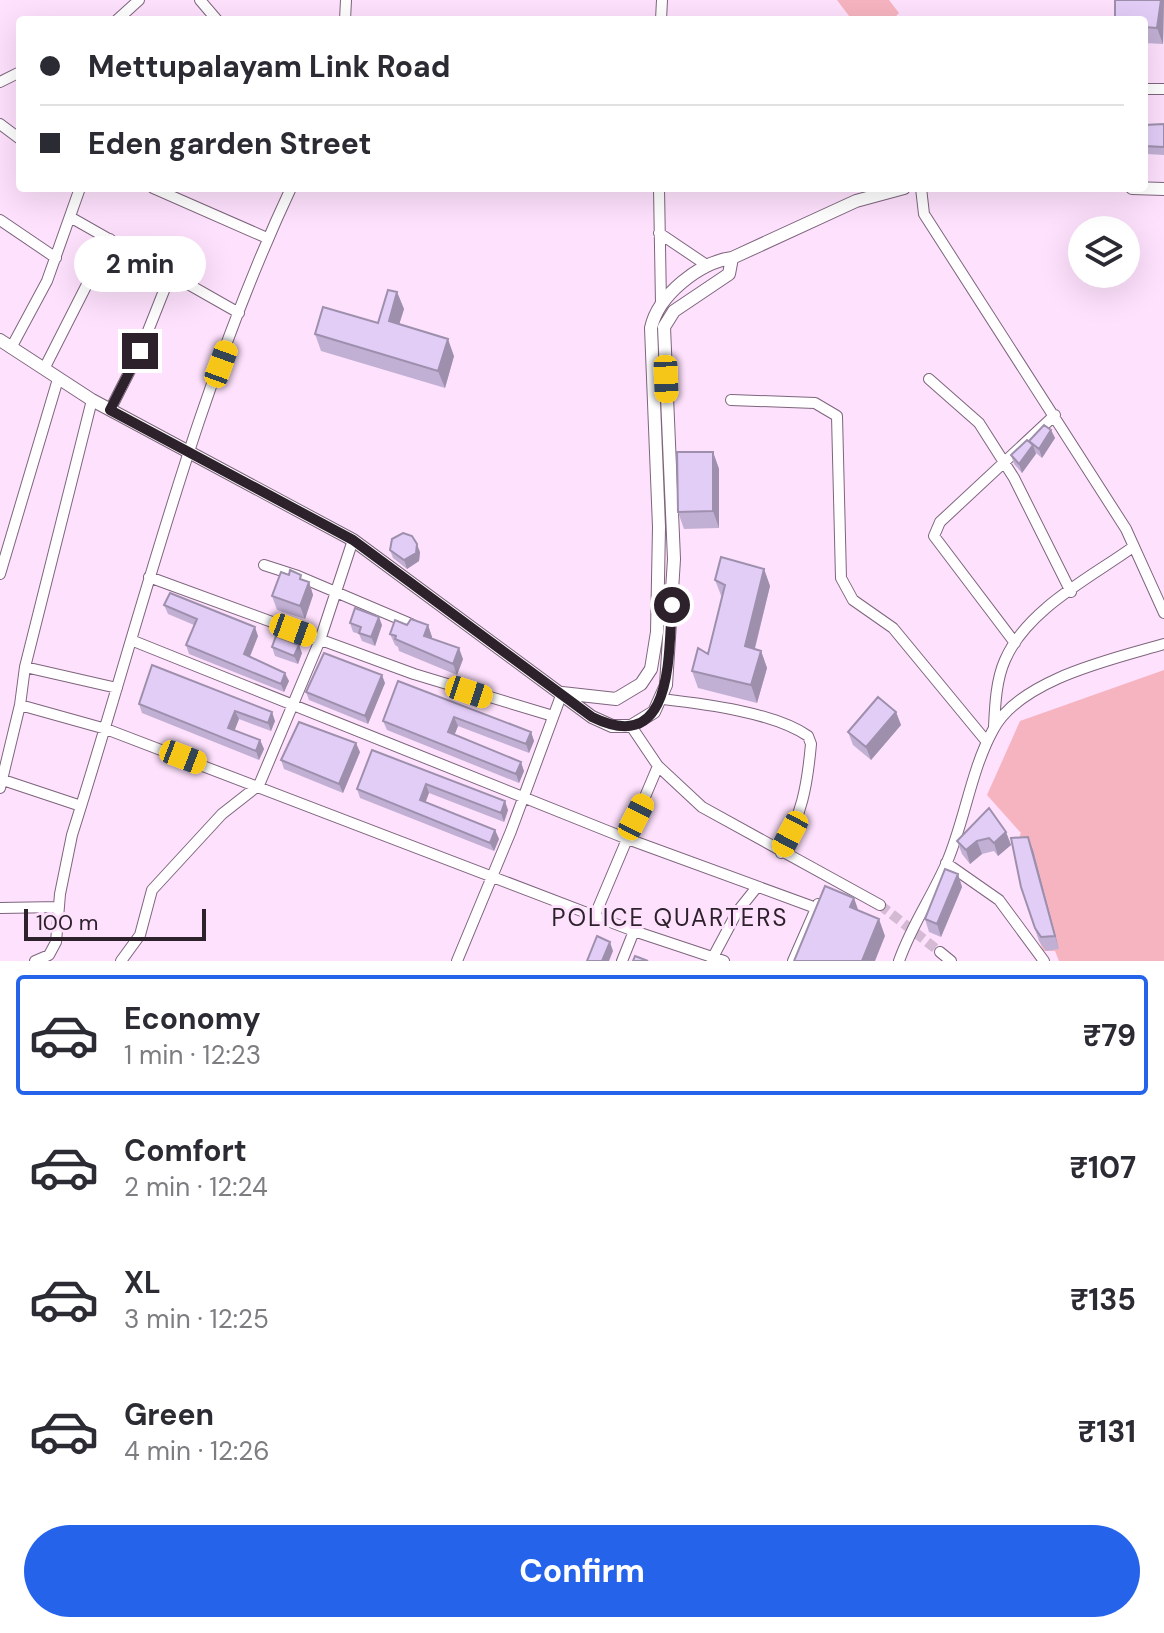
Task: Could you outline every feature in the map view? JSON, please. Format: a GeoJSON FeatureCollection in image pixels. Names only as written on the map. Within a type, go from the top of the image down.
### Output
{"type":"FeatureCollection","features":[{"type":"Feature","properties":{"kind":"street"},"geometry":{"type":"LineString","coordinates":[[121,16],[139,0]]}},
{"type":"Feature","properties":{"kind":"street"},"geometry":{"type":"LineString","coordinates":[[200,0],[214,16]]}},
{"type":"Feature","properties":{"kind":"street"},"geometry":{"type":"LineString","coordinates":[[78,192],[56,258],[28,321],[5,344],[92,400],[353,540],[592,717],[612,726],[631,726],[654,712],[666,685],[674,559],[664,327],[674,311],[729,274],[732,258]]}},
{"type":"Feature","properties":{"kind":"street"},"geometry":{"type":"LineString","coordinates":[[162,192],[267,238]]}},
{"type":"Feature","properties":{"kind":"street"},"geometry":{"type":"LineString","coordinates":[[35,961],[50,958],[56,942],[67,857],[187,449],[267,238],[289,192]]}},
{"type":"Feature","properties":{"kind":"street"},"geometry":{"type":"LineString","coordinates":[[562,693],[616,699],[641,684],[651,669],[657,632],[659,527],[651,328],[661,304],[659,192]]}},
{"type":"Feature","properties":{"kind":"street"},"geometry":{"type":"LineString","coordinates":[[661,304],[708,266],[856,201],[889,192]]}},
{"type":"Feature","properties":{"kind":"street"},"geometry":{"type":"LineString","coordinates":[[921,192],[924,214],[1055,415],[1133,547],[1164,613]]}},
{"type":"Feature","properties":{"kind":"street"},"geometry":{"type":"LineString","coordinates":[[70,217],[239,313]]}},
{"type":"Feature","properties":{"kind":"street"},"geometry":{"type":"LineString","coordinates":[[0,220],[56,258]]}},
{"type":"Feature","properties":{"kind":"street"},"geometry":{"type":"LineString","coordinates":[[659,233],[708,266]]}},
{"type":"Feature","properties":{"kind":"street"},"geometry":{"type":"LineString","coordinates":[[44,369],[110,239]]}},
{"type":"Feature","properties":{"kind":"street"},"geometry":{"type":"LineString","coordinates":[[110,410],[140,351],[171,273]]}},
{"type":"Feature","properties":{"kind":"street"},"geometry":{"type":"LineString","coordinates":[[0,574],[58,379]]}},
{"type":"Feature","properties":{"kind":"street"},"geometry":{"type":"LineString","coordinates":[[929,379],[979,423],[1004,462],[1071,592]]}},
{"type":"Feature","properties":{"kind":"street"},"geometry":{"type":"LineString","coordinates":[[81,806],[2,784],[20,705],[25,667],[92,400]]}},
{"type":"Feature","properties":{"kind":"street"},"geometry":{"type":"LineString","coordinates":[[731,400],[815,403],[837,416],[841,578],[853,600],[893,628],[987,742]]}},
{"type":"Feature","properties":{"kind":"street"},"geometry":{"type":"LineString","coordinates":[[1015,643],[934,536],[940,522],[1055,415]]}},
{"type":"Feature","properties":{"kind":"street"},"geometry":{"type":"LineString","coordinates":[[121,961],[140,935],[152,890],[222,814],[259,785],[320,640],[353,540]]}},
{"type":"Feature","properties":{"kind":"street"},"geometry":{"type":"LineString","coordinates":[[899,961],[915,918],[946,863],[994,727],[1004,662],[1037,617],[1133,547]]}},
{"type":"Feature","properties":{"kind":"street"},"geometry":{"type":"LineString","coordinates":[[264,565],[336,591],[411,624]]}},
{"type":"Feature","properties":{"kind":"street"},"geometry":{"type":"LineString","coordinates":[[149,577],[428,679],[553,716]]}},
{"type":"Feature","properties":{"kind":"street"},"geometry":{"type":"LineString","coordinates":[[131,640],[625,838],[816,908]]}},
{"type":"Feature","properties":{"kind":"street"},"geometry":{"type":"LineString","coordinates":[[994,727],[1012,708],[1047,684],[1087,666],[1164,644]]}},
{"type":"Feature","properties":{"kind":"street"},"geometry":{"type":"LineString","coordinates":[[25,667],[117,688]]}},
{"type":"Feature","properties":{"kind":"street"},"geometry":{"type":"LineString","coordinates":[[457,961],[562,693]]}},
{"type":"Feature","properties":{"kind":"street"},"geometry":{"type":"LineString","coordinates":[[662,699],[727,710],[785,725],[808,736],[811,744],[806,794],[800,815],[781,853]]}},
{"type":"Feature","properties":{"kind":"street"},"geometry":{"type":"LineString","coordinates":[[20,705],[106,729],[493,874],[634,931],[724,961]]}},
{"type":"Feature","properties":{"kind":"street"},"geometry":{"type":"LineString","coordinates":[[0,722],[13,726]]}},
{"type":"Feature","properties":{"kind":"street"},"geometry":{"type":"LineString","coordinates":[[631,726],[658,766],[702,807],[880,905]]}},
{"type":"Feature","properties":{"kind":"street"},"geometry":{"type":"LineString","coordinates":[[595,915],[658,766]]}},
{"type":"Feature","properties":{"kind":"street"},"geometry":{"type":"LineString","coordinates":[[946,863],[999,900],[1044,961]]}},
{"type":"Feature","properties":{"kind":"street"},"geometry":{"type":"LineString","coordinates":[[793,961],[829,879]]}},
{"type":"Feature","properties":{"kind":"street"},"geometry":{"type":"LineString","coordinates":[[712,959],[737,912],[757,887]]}},
{"type":"Feature","properties":{"kind":"street"},"geometry":{"type":"LineString","coordinates":[[0,908],[59,907]]}},
{"type":"Feature","properties":{"kind":"street"},"geometry":{"type":"LineString","coordinates":[[622,961],[634,931]]}},
{"type":"Feature","properties":{"kind":"street"},"geometry":{"type":"LineString","coordinates":[[940,952],[951,961]]}},
{"type":"Feature","properties":{"kind":"shaded area"},"geometry":{"type":"Polygon","coordinates":[[[837,0],[889,0],[899,13],[896,16],[849,16],[837,0]]]}},
{"type":"Feature","properties":{"kind":"shaded area"},"geometry":{"type":"Polygon","coordinates":[[[1164,670],[1164,961],[1059,961],[1055,951],[1043,951],[1028,908],[1017,859],[1021,833],[987,795],[1020,721],[1164,670]]]}},
{"type":"Feature","properties":{"kind":"building"},"geometry":{"type":"Polygon","coordinates":[[[1115,0],[1161,0],[1157,28],[1148,27],[1148,16],[1115,16],[1115,0]]]}},
{"type":"Feature","properties":{"kind":"building"},"geometry":{"type":"Polygon","coordinates":[[[1164,124],[1164,147],[1148,146],[1148,125],[1164,124]]]}},
{"type":"Feature","properties":{"kind":"building"},"geometry":{"type":"Polygon","coordinates":[[[388,290],[397,292],[389,321],[448,339],[438,371],[315,334],[323,307],[378,323],[388,290]]]}},
{"type":"Feature","properties":{"kind":"building"},"geometry":{"type":"Polygon","coordinates":[[[1044,425],[1051,430],[1039,449],[1029,441],[1044,425]]]}},
{"type":"Feature","properties":{"kind":"building"},"geometry":{"type":"Polygon","coordinates":[[[1027,440],[1033,445],[1019,464],[1011,455],[1027,440]]]}},
{"type":"Feature","properties":{"kind":"building"},"geometry":{"type":"Polygon","coordinates":[[[677,452],[713,452],[713,511],[678,512],[677,452]]]}},
{"type":"Feature","properties":{"kind":"building"},"geometry":{"type":"Polygon","coordinates":[[[403,533],[412,536],[417,544],[416,553],[404,560],[390,550],[392,539],[403,533]]]}},
{"type":"Feature","properties":{"kind":"building"},"geometry":{"type":"Polygon","coordinates":[[[721,557],[764,569],[745,646],[761,651],[751,685],[692,671],[698,648],[708,654],[725,585],[715,580],[721,557]]]}},
{"type":"Feature","properties":{"kind":"building"},"geometry":{"type":"Polygon","coordinates":[[[290,570],[309,582],[300,606],[272,596],[281,572],[289,575],[290,570]]]}},
{"type":"Feature","properties":{"kind":"building"},"geometry":{"type":"Polygon","coordinates":[[[170,593],[255,627],[244,654],[285,673],[281,684],[186,645],[197,619],[164,605],[170,593]]]}},
{"type":"Feature","properties":{"kind":"building"},"geometry":{"type":"Polygon","coordinates":[[[355,608],[379,617],[371,637],[359,633],[361,627],[350,623],[355,608]]]}},
{"type":"Feature","properties":{"kind":"building"},"geometry":{"type":"Polygon","coordinates":[[[411,619],[428,625],[424,636],[459,648],[453,664],[390,634],[395,620],[407,625],[411,619]]]}},
{"type":"Feature","properties":{"kind":"building"},"geometry":{"type":"Polygon","coordinates":[[[276,636],[299,645],[294,656],[272,647],[276,636]]]}},
{"type":"Feature","properties":{"kind":"building"},"geometry":{"type":"Polygon","coordinates":[[[324,653],[382,675],[365,716],[306,692],[324,653]]]}},
{"type":"Feature","properties":{"kind":"building"},"geometry":{"type":"Polygon","coordinates":[[[152,665],[272,712],[268,723],[235,711],[228,728],[260,740],[256,751],[139,704],[152,665]]]}},
{"type":"Feature","properties":{"kind":"building"},"geometry":{"type":"Polygon","coordinates":[[[398,681],[531,732],[526,744],[454,717],[448,732],[521,762],[516,774],[383,721],[398,681]]]}},
{"type":"Feature","properties":{"kind":"building"},"geometry":{"type":"Polygon","coordinates":[[[878,697],[896,712],[866,747],[848,732],[878,697]]]}},
{"type":"Feature","properties":{"kind":"building"},"geometry":{"type":"Polygon","coordinates":[[[299,722],[356,743],[339,784],[281,760],[299,722]]]}},
{"type":"Feature","properties":{"kind":"building"},"geometry":{"type":"Polygon","coordinates":[[[372,750],[505,801],[501,813],[426,784],[420,800],[495,830],[490,843],[357,789],[372,750]]]}},
{"type":"Feature","properties":{"kind":"building"},"geometry":{"type":"Polygon","coordinates":[[[989,808],[1006,832],[994,843],[989,838],[977,841],[966,850],[957,841],[989,808]]]}},
{"type":"Feature","properties":{"kind":"building"},"geometry":{"type":"Polygon","coordinates":[[[1028,837],[1055,936],[1041,937],[1021,887],[1011,838],[1028,837]]]}},
{"type":"Feature","properties":{"kind":"building"},"geometry":{"type":"Polygon","coordinates":[[[945,869],[958,874],[937,924],[925,919],[945,869]]]}},
{"type":"Feature","properties":{"kind":"building"},"geometry":{"type":"Polygon","coordinates":[[[825,886],[854,898],[850,907],[879,919],[862,961],[794,961],[825,886]]]}},
{"type":"Feature","properties":{"kind":"building"},"geometry":{"type":"Polygon","coordinates":[[[597,936],[610,942],[602,961],[587,961],[597,936]]]}},
{"type":"Feature","properties":{"kind":"tunnel"},"geometry":{"type":"LineString","coordinates":[[880,905],[940,952]]}},
{"type":"Feature","properties":{"kind":"district","name":"POLICE QUARTERS"},"geometry":{"type":"Point","coordinates":[670,917]}},
{"type":"Feature","properties":{"kind":"route"},"geometry":{"type":"LineString","coordinates":[[140,351],[110,410],[353,540],[592,717],[612,726],[631,726],[654,712],[666,685],[672,605]]}}]}
